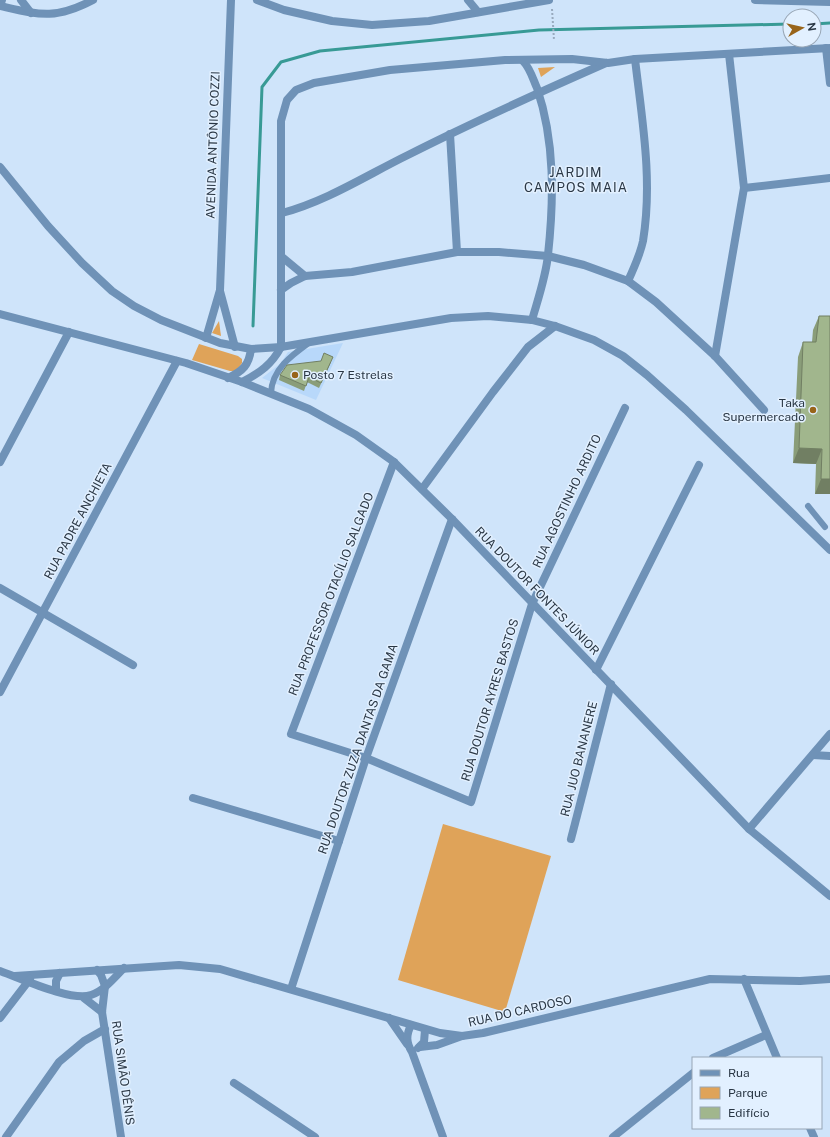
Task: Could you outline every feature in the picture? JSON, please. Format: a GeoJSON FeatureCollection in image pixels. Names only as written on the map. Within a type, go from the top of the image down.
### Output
{"type":"FeatureCollection","features":[{"type":"Feature","properties":{"kind":"street"},"geometry":{"type":"LineString","coordinates":[[2,0],[0,6],[31,13],[51,15],[62,14],[77,9],[93,0]]}},
{"type":"Feature","properties":{"kind":"street"},"geometry":{"type":"LineString","coordinates":[[21,0],[31,13]]}},
{"type":"Feature","properties":{"kind":"street","name":"AVENIDA ANTÔNIO COZZI"},"geometry":{"type":"LineString","coordinates":[[206,338],[220,290],[231,0]]}},
{"type":"Feature","properties":{"kind":"street"},"geometry":{"type":"LineString","coordinates":[[257,0],[284,10],[332,21],[372,25],[429,21],[526,1],[550,3]]}},
{"type":"Feature","properties":{"kind":"street"},"geometry":{"type":"LineString","coordinates":[[468,0],[478,12]]}},
{"type":"Feature","properties":{"kind":"street"},"geometry":{"type":"LineString","coordinates":[[755,0],[830,2]]}},
{"type":"Feature","properties":{"kind":"street"},"geometry":{"type":"LineString","coordinates":[[242,382],[257,374],[269,365],[281,347],[281,121],[287,100],[296,90],[314,83],[390,70],[505,60],[523,61],[572,59],[608,62],[635,59],[828,48],[830,83]]}},
{"type":"Feature","properties":{"kind":"street"},"geometry":{"type":"LineString","coordinates":[[715,356],[744,188],[729,54]]}},
{"type":"Feature","properties":{"kind":"street"},"geometry":{"type":"LineString","coordinates":[[628,282],[639,256],[643,241],[648,176],[635,59]]}},
{"type":"Feature","properties":{"kind":"street"},"geometry":{"type":"LineString","coordinates":[[523,61],[528,67],[538,93],[548,131],[552,171],[548,256],[532,320]]}},
{"type":"Feature","properties":{"kind":"street"},"geometry":{"type":"LineString","coordinates":[[282,213],[323,199],[450,134],[608,62]]}},
{"type":"Feature","properties":{"kind":"street"},"geometry":{"type":"LineString","coordinates":[[450,134],[457,252]]}},
{"type":"Feature","properties":{"kind":"street"},"geometry":{"type":"LineString","coordinates":[[0,166],[48,226],[82,263],[112,291],[134,306],[194,334],[235,347],[251,349],[281,347],[451,318],[488,316],[532,320],[555,326],[594,340],[623,356],[647,375],[686,410],[830,550]]}},
{"type":"Feature","properties":{"kind":"street"},"geometry":{"type":"LineString","coordinates":[[744,188],[830,178]]}},
{"type":"Feature","properties":{"kind":"street"},"geometry":{"type":"LineString","coordinates":[[281,290],[305,276],[352,272],[457,252],[499,252],[548,256],[584,265],[628,282],[656,302],[715,356],[764,410]]}},
{"type":"Feature","properties":{"kind":"street"},"geometry":{"type":"LineString","coordinates":[[282,257],[305,276]]}},
{"type":"Feature","properties":{"kind":"street","name":"AVENIDA ANTÔNIO COZZI"},"geometry":{"type":"LineString","coordinates":[[220,290],[235,347]]}},
{"type":"Feature","properties":{"kind":"street","name":"RUA DOUTOR FONTES JÚNIOR"},"geometry":{"type":"LineString","coordinates":[[0,314],[186,363],[242,382],[310,409],[356,435],[394,462],[452,519],[749,829],[830,896]]}},
{"type":"Feature","properties":{"kind":"street"},"geometry":{"type":"LineString","coordinates":[[422,489],[528,347],[555,326]]}},
{"type":"Feature","properties":{"kind":"street"},"geometry":{"type":"LineString","coordinates":[[0,462],[69,332]]}},
{"type":"Feature","properties":{"kind":"street"},"geometry":{"type":"LineString","coordinates":[[228,378],[241,372],[246,367],[250,359],[251,349]]}},
{"type":"Feature","properties":{"kind":"street","name":"RUA PADRE ANCHIETA"},"geometry":{"type":"LineString","coordinates":[[0,692],[177,361]]}},
{"type":"Feature","properties":{"kind":"street","name":"RUA AGOSTINHO ARDITO"},"geometry":{"type":"LineString","coordinates":[[532,604],[625,408]]}},
{"type":"Feature","properties":{"kind":"street","name":"RUA PROFESSOR OTACÍLIO SALGADO"},"geometry":{"type":"LineString","coordinates":[[366,758],[291,734],[394,462]]}},
{"type":"Feature","properties":{"kind":"street"},"geometry":{"type":"LineString","coordinates":[[596,670],[700,465]]}},
{"type":"Feature","properties":{"kind":"street","name":"RUA DOUTOR ZUZA DANTAS DA GAMA"},"geometry":{"type":"LineString","coordinates":[[291,989],[366,758],[452,519]]}},
{"type":"Feature","properties":{"kind":"street"},"geometry":{"type":"LineString","coordinates":[[0,588],[133,665]]}},
{"type":"Feature","properties":{"kind":"street","name":"RUA DOUTOR AYRES BASTOS"},"geometry":{"type":"LineString","coordinates":[[366,758],[471,802],[532,604]]}},
{"type":"Feature","properties":{"kind":"street","name":"RUA JUO BANANERE"},"geometry":{"type":"LineString","coordinates":[[571,839],[611,684]]}},
{"type":"Feature","properties":{"kind":"street"},"geometry":{"type":"LineString","coordinates":[[749,829],[830,734]]}},
{"type":"Feature","properties":{"kind":"street"},"geometry":{"type":"LineString","coordinates":[[813,755],[830,756]]}},
{"type":"Feature","properties":{"kind":"street"},"geometry":{"type":"LineString","coordinates":[[193,798],[339,841]]}},
{"type":"Feature","properties":{"kind":"street","name":"RUA DO CARDOSO"},"geometry":{"type":"LineString","coordinates":[[14,976],[179,965],[220,969],[389,1018],[425,1030],[462,1036],[483,1033],[710,979],[800,981],[830,980]]}},
{"type":"Feature","properties":{"kind":"street"},"geometry":{"type":"LineString","coordinates":[[0,971],[28,983],[84,998],[98,992],[124,968]]}},
{"type":"Feature","properties":{"kind":"street"},"geometry":{"type":"LineString","coordinates":[[97,970],[101,975],[105,986]]}},
{"type":"Feature","properties":{"kind":"street"},"geometry":{"type":"LineString","coordinates":[[56,991],[56,981],[60,972]]}},
{"type":"Feature","properties":{"kind":"street"},"geometry":{"type":"LineString","coordinates":[[0,1018],[28,983],[32,975]]}},
{"type":"Feature","properties":{"kind":"street"},"geometry":{"type":"LineString","coordinates":[[744,979],[766,1035],[777,1057]]}},
{"type":"Feature","properties":{"kind":"street","name":"RUA SIMÃO DÊNIS"},"geometry":{"type":"LineString","coordinates":[[105,986],[102,1012],[121,1137]]}},
{"type":"Feature","properties":{"kind":"street","name":"RUA SIMÃO DÊNIS"},"geometry":{"type":"LineString","coordinates":[[84,998],[102,1012]]}},
{"type":"Feature","properties":{"kind":"street"},"geometry":{"type":"LineString","coordinates":[[389,1018],[412,1052],[443,1137]]}},
{"type":"Feature","properties":{"kind":"street"},"geometry":{"type":"LineString","coordinates":[[408,1044],[407,1037],[411,1025]]}},
{"type":"Feature","properties":{"kind":"street"},"geometry":{"type":"LineString","coordinates":[[6,1137],[58,1062],[84,1041],[105,1029]]}},
{"type":"Feature","properties":{"kind":"street"},"geometry":{"type":"LineString","coordinates":[[412,1052],[420,1047],[424,1042],[425,1030]]}},
{"type":"Feature","properties":{"kind":"street"},"geometry":{"type":"LineString","coordinates":[[715,1057],[766,1035]]}},
{"type":"Feature","properties":{"kind":"street"},"geometry":{"type":"LineString","coordinates":[[420,1047],[437,1045],[462,1036]]}},
{"type":"Feature","properties":{"kind":"street"},"geometry":{"type":"LineString","coordinates":[[613,1137],[692,1074]]}},
{"type":"Feature","properties":{"kind":"street"},"geometry":{"type":"LineString","coordinates":[[234,1083],[315,1137]]}},
{"type":"Feature","properties":{"kind":"lane"},"geometry":{"type":"LineString","coordinates":[[271,393],[273,381],[278,370],[288,359],[312,342]]}},
{"type":"Feature","properties":{"kind":"lane"},"geometry":{"type":"LineString","coordinates":[[808,506],[825,527]]}},
{"type":"Feature","properties":{"kind":"path"},"geometry":{"type":"LineString","coordinates":[[550,3],[554,40]]}},
{"type":"Feature","properties":{"kind":"shaded area"},"geometry":{"type":"Polygon","coordinates":[[[343,343],[316,400],[262,378],[281,363],[288,352],[343,343]]]}},
{"type":"Feature","properties":{"kind":"green space"},"geometry":{"type":"Polygon","coordinates":[[[555,67],[541,77],[538,68],[555,67]]]}},
{"type":"Feature","properties":{"kind":"green space"},"geometry":{"type":"Polygon","coordinates":[[[219,321],[221,336],[212,333],[219,321]]]}},
{"type":"Feature","properties":{"kind":"green space"},"geometry":{"type":"Polygon","coordinates":[[[199,344],[238,356],[242,359],[242,363],[236,371],[230,371],[192,360],[199,344]]]}},
{"type":"Feature","properties":{"kind":"green space"},"geometry":{"type":"Polygon","coordinates":[[[443,824],[551,856],[505,1012],[398,980],[443,824]]]}},
{"type":"Feature","properties":{"kind":"building","name":"Taka Supermercado"},"geometry":{"type":"Polygon","coordinates":[[[819,316],[830,316],[830,479],[821,479],[822,449],[799,448],[803,342],[816,342],[819,316]]]}},
{"type":"Feature","properties":{"kind":"building"},"geometry":{"type":"Polygon","coordinates":[[[324,353],[333,357],[321,383],[309,377],[306,386],[280,375],[287,365],[321,361],[324,353]]]}},
{"type":"Feature","properties":{"kind":"waterway"},"geometry":{"type":"LineString","coordinates":[[822,24],[830,23]]}},
{"type":"Feature","properties":{"kind":"waterway"},"geometry":{"type":"LineString","coordinates":[[253,326],[262,87],[281,62],[320,51],[539,30],[782,24]]}},
{"type":"Feature","properties":{"kind":"place","name":"Posto 7 Estrelas"},"geometry":{"type":"Point","coordinates":[295,375]}},
{"type":"Feature","properties":{"kind":"place","name":"Taka Supermercado"},"geometry":{"type":"Point","coordinates":[813,410]}},
{"type":"Feature","properties":{"kind":"district","name":"JARDIM CAMPOS MAIA"},"geometry":{"type":"Point","coordinates":[576,180]}}]}
